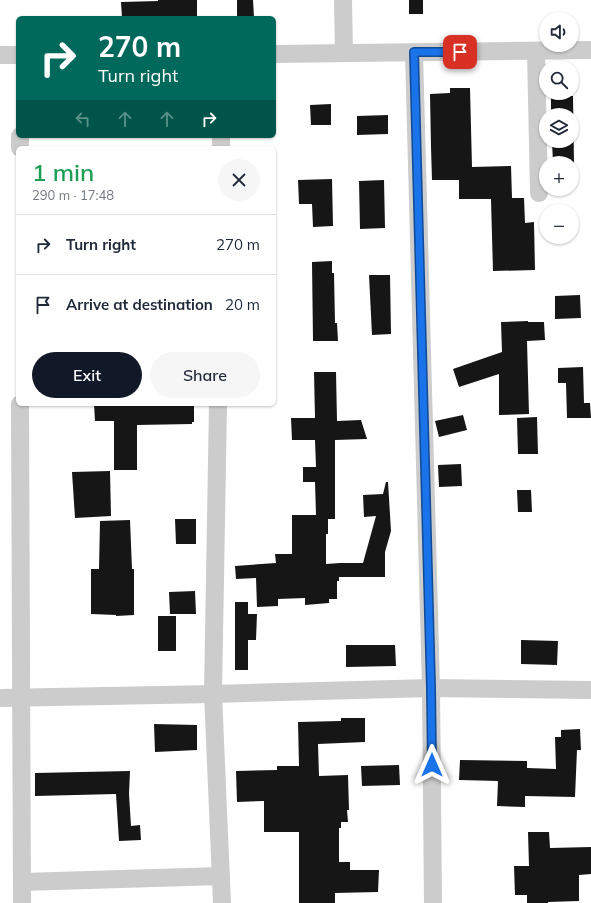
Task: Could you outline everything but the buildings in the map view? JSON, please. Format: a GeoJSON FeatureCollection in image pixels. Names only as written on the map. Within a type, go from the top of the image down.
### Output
{"type":"FeatureCollection","features":[{"type":"Feature","properties":{"kind":"street"},"geometry":{"type":"LineString","coordinates":[[342,0],[344,53]]}},
{"type":"Feature","properties":{"kind":"street"},"geometry":{"type":"LineString","coordinates":[[276,54],[591,50]]}},
{"type":"Feature","properties":{"kind":"street"},"geometry":{"type":"LineString","coordinates":[[536,51],[539,193]]}},
{"type":"Feature","properties":{"kind":"street"},"geometry":{"type":"LineString","coordinates":[[414,52],[431,688],[433,903]]}},
{"type":"Feature","properties":{"kind":"street"},"geometry":{"type":"LineString","coordinates":[[0,55],[16,55]]}},
{"type":"Feature","properties":{"kind":"street"},"geometry":{"type":"LineString","coordinates":[[20,406],[22,903]]}},
{"type":"Feature","properties":{"kind":"street"},"geometry":{"type":"LineString","coordinates":[[218,406],[213,694],[222,903]]}},
{"type":"Feature","properties":{"kind":"street"},"geometry":{"type":"LineString","coordinates":[[0,698],[431,688],[591,690]]}},
{"type":"Feature","properties":{"kind":"street"},"geometry":{"type":"LineString","coordinates":[[22,882],[221,876]]}},
{"type":"Feature","properties":{"kind":"route"},"geometry":{"type":"LineString","coordinates":[[432,765],[414,52],[460,52]]}}]}
